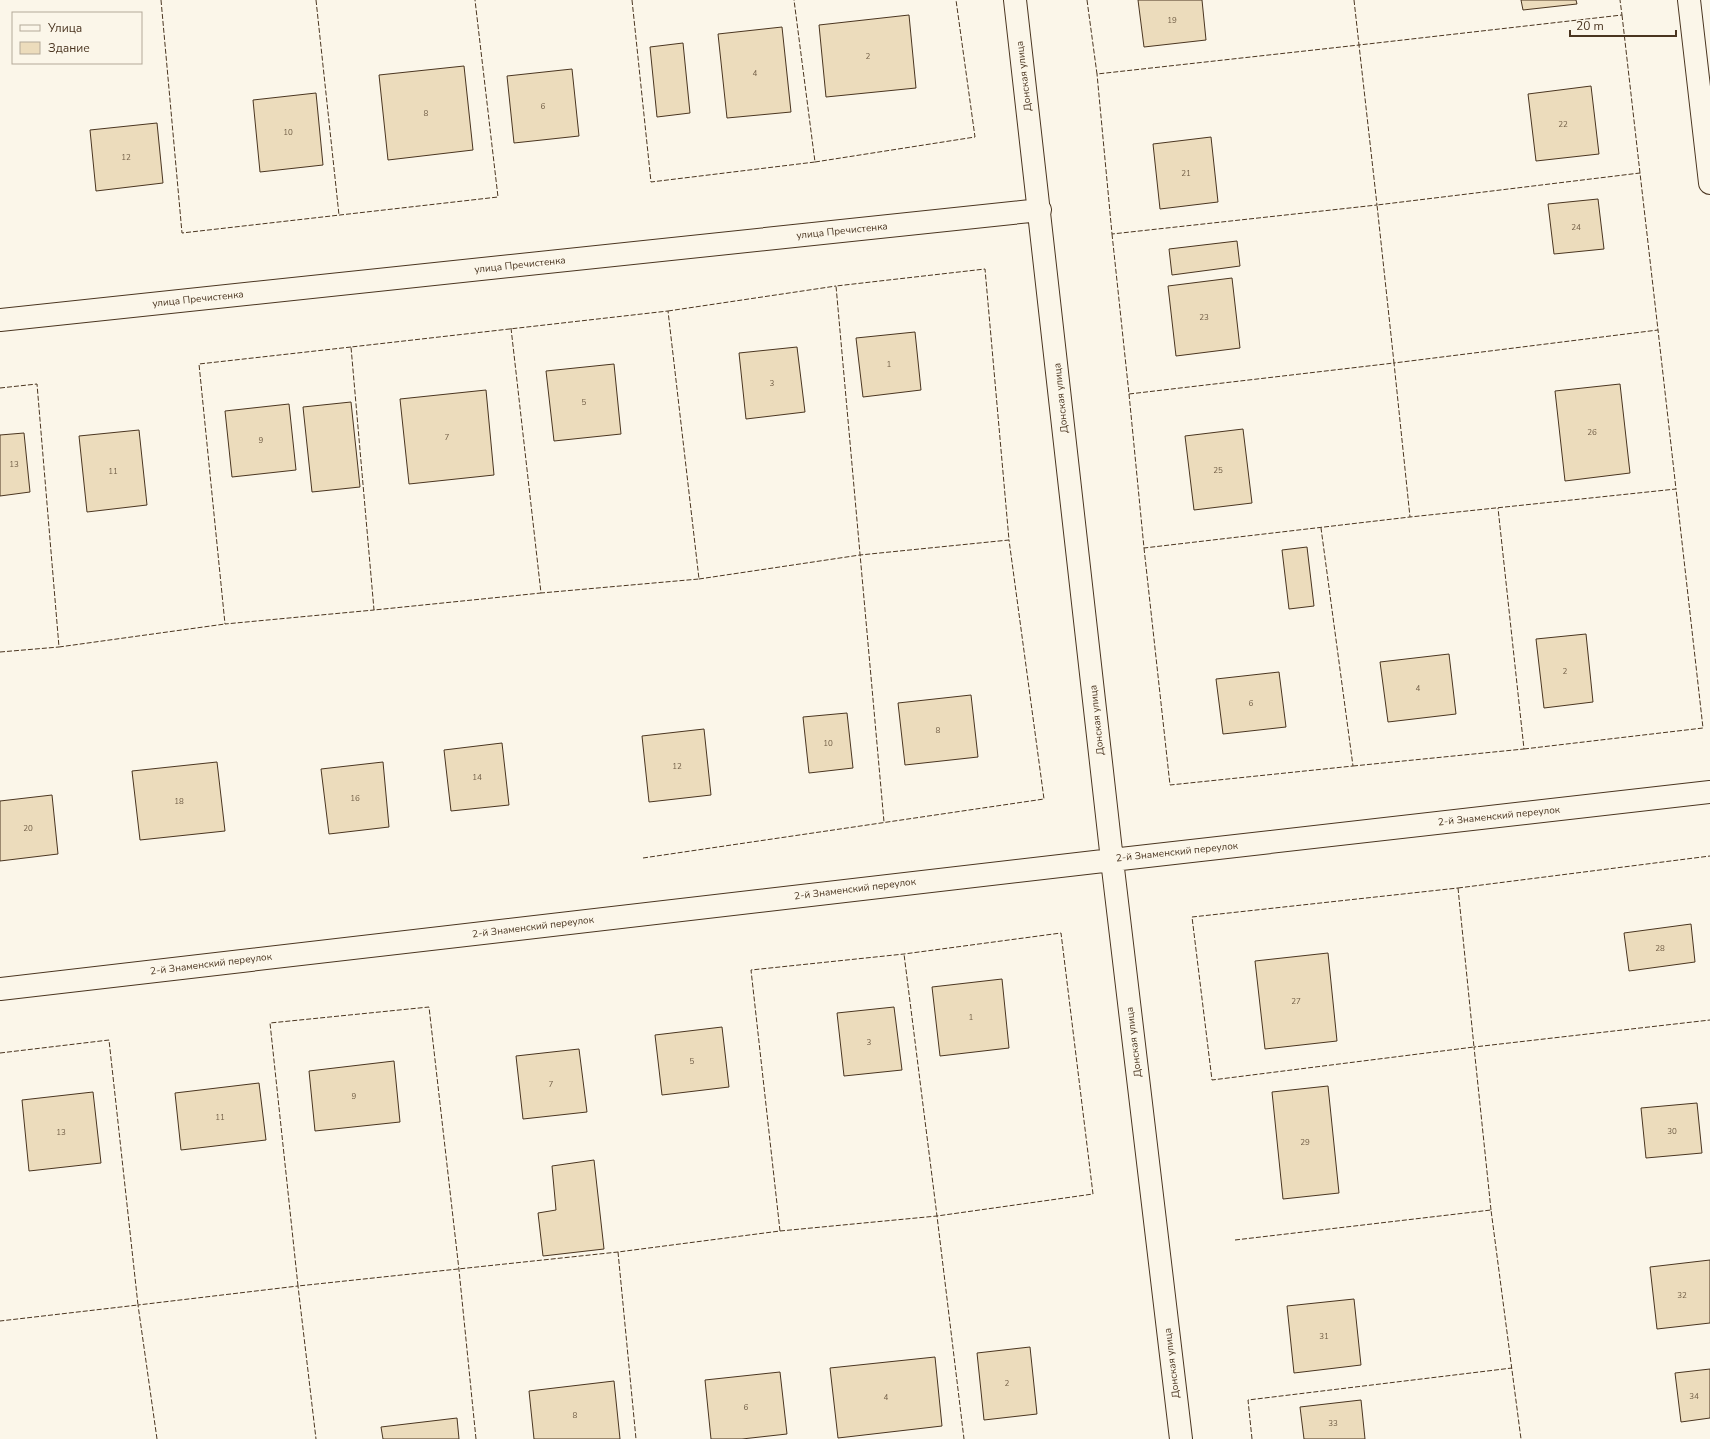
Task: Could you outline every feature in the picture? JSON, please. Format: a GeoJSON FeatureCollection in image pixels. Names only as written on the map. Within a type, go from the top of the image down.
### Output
{"type":"FeatureCollection","features":[{"type":"Feature","properties":{"kind":"street","name":"Донская улица"},"geometry":{"type":"LineString","coordinates":[[1015,0],[1040,210],[1112,860],[1181,1439]]}},
{"type":"Feature","properties":{"kind":"street"},"geometry":{"type":"LineString","coordinates":[[1689,0],[1710,183]]}},
{"type":"Feature","properties":{"kind":"street","name":"улица Пречистенка"},"geometry":{"type":"LineString","coordinates":[[0,320],[1040,210]]}},
{"type":"Feature","properties":{"kind":"street","name":"2-й Знаменский переулок"},"geometry":{"type":"LineString","coordinates":[[0,989],[1710,792]]}},
{"type":"Feature","properties":{"kind":"building"},"geometry":{"type":"Polygon","coordinates":[[[1138,0],[1202,0],[1206,40],[1144,47],[1138,0]]]}},
{"type":"Feature","properties":{"kind":"building"},"geometry":{"type":"Polygon","coordinates":[[[1521,0],[1576,0],[1577,4],[1523,10],[1521,0]]]}},
{"type":"Feature","properties":{"kind":"building"},"geometry":{"type":"Polygon","coordinates":[[[909,15],[916,88],[826,97],[819,25],[909,15]]]}},
{"type":"Feature","properties":{"kind":"building"},"geometry":{"type":"Polygon","coordinates":[[[782,27],[791,112],[727,118],[718,34],[782,27]]]}},
{"type":"Feature","properties":{"kind":"building"},"geometry":{"type":"Polygon","coordinates":[[[683,43],[690,113],[657,117],[650,47],[683,43]]]}},
{"type":"Feature","properties":{"kind":"building"},"geometry":{"type":"Polygon","coordinates":[[[464,66],[473,150],[388,160],[379,75],[464,66]]]}},
{"type":"Feature","properties":{"kind":"building"},"geometry":{"type":"Polygon","coordinates":[[[572,69],[579,136],[514,143],[507,76],[572,69]]]}},
{"type":"Feature","properties":{"kind":"building"},"geometry":{"type":"Polygon","coordinates":[[[1591,86],[1599,154],[1536,161],[1528,94],[1591,86]]]}},
{"type":"Feature","properties":{"kind":"building"},"geometry":{"type":"Polygon","coordinates":[[[316,93],[323,165],[260,172],[253,100],[316,93]]]}},
{"type":"Feature","properties":{"kind":"building"},"geometry":{"type":"Polygon","coordinates":[[[157,123],[163,183],[96,191],[90,130],[157,123]]]}},
{"type":"Feature","properties":{"kind":"building"},"geometry":{"type":"Polygon","coordinates":[[[1211,137],[1218,202],[1160,209],[1153,144],[1211,137]]]}},
{"type":"Feature","properties":{"kind":"building"},"geometry":{"type":"Polygon","coordinates":[[[1598,199],[1604,249],[1554,254],[1548,204],[1598,199]]]}},
{"type":"Feature","properties":{"kind":"building"},"geometry":{"type":"Polygon","coordinates":[[[1237,241],[1240,266],[1172,275],[1169,249],[1237,241]]]}},
{"type":"Feature","properties":{"kind":"building"},"geometry":{"type":"Polygon","coordinates":[[[1232,278],[1240,348],[1176,356],[1168,286],[1232,278]]]}},
{"type":"Feature","properties":{"kind":"building"},"geometry":{"type":"Polygon","coordinates":[[[915,332],[921,390],[863,397],[856,338],[915,332]]]}},
{"type":"Feature","properties":{"kind":"building"},"geometry":{"type":"Polygon","coordinates":[[[797,347],[805,412],[746,419],[739,353],[797,347]]]}},
{"type":"Feature","properties":{"kind":"building"},"geometry":{"type":"Polygon","coordinates":[[[614,364],[621,434],[554,441],[546,371],[614,364]]]}},
{"type":"Feature","properties":{"kind":"building"},"geometry":{"type":"Polygon","coordinates":[[[1620,384],[1630,473],[1565,481],[1555,391],[1620,384]]]}},
{"type":"Feature","properties":{"kind":"building"},"geometry":{"type":"Polygon","coordinates":[[[486,390],[494,475],[409,484],[400,399],[486,390]]]}},
{"type":"Feature","properties":{"kind":"building"},"geometry":{"type":"Polygon","coordinates":[[[351,402],[360,487],[312,492],[303,407],[351,402]]]}},
{"type":"Feature","properties":{"kind":"building"},"geometry":{"type":"Polygon","coordinates":[[[289,404],[296,470],[232,477],[225,411],[289,404]]]}},
{"type":"Feature","properties":{"kind":"building"},"geometry":{"type":"Polygon","coordinates":[[[1243,429],[1252,503],[1194,510],[1185,436],[1243,429]]]}},
{"type":"Feature","properties":{"kind":"building"},"geometry":{"type":"Polygon","coordinates":[[[139,430],[147,505],[87,512],[79,436],[139,430]]]}},
{"type":"Feature","properties":{"kind":"building"},"geometry":{"type":"Polygon","coordinates":[[[24,433],[30,492],[0,496],[0,435],[24,433]]]}},
{"type":"Feature","properties":{"kind":"building"},"geometry":{"type":"Polygon","coordinates":[[[1307,547],[1314,606],[1289,609],[1282,550],[1307,547]]]}},
{"type":"Feature","properties":{"kind":"building"},"geometry":{"type":"Polygon","coordinates":[[[1586,634],[1593,702],[1544,708],[1536,639],[1586,634]]]}},
{"type":"Feature","properties":{"kind":"building"},"geometry":{"type":"Polygon","coordinates":[[[1449,654],[1456,714],[1388,722],[1380,662],[1449,654]]]}},
{"type":"Feature","properties":{"kind":"building"},"geometry":{"type":"Polygon","coordinates":[[[1279,672],[1286,727],[1223,734],[1216,679],[1279,672]]]}},
{"type":"Feature","properties":{"kind":"building"},"geometry":{"type":"Polygon","coordinates":[[[971,695],[978,757],[905,765],[898,703],[971,695]]]}},
{"type":"Feature","properties":{"kind":"building"},"geometry":{"type":"Polygon","coordinates":[[[847,713],[853,768],[809,773],[803,717],[847,713]]]}},
{"type":"Feature","properties":{"kind":"building"},"geometry":{"type":"Polygon","coordinates":[[[704,729],[711,795],[649,802],[642,736],[704,729]]]}},
{"type":"Feature","properties":{"kind":"building"},"geometry":{"type":"Polygon","coordinates":[[[502,743],[509,805],[451,811],[444,750],[502,743]]]}},
{"type":"Feature","properties":{"kind":"building"},"geometry":{"type":"Polygon","coordinates":[[[217,762],[225,831],[140,840],[132,771],[217,762]]]}},
{"type":"Feature","properties":{"kind":"building"},"geometry":{"type":"Polygon","coordinates":[[[383,762],[389,827],[329,834],[321,769],[383,762]]]}},
{"type":"Feature","properties":{"kind":"building"},"geometry":{"type":"Polygon","coordinates":[[[52,795],[58,854],[0,861],[0,801],[52,795]]]}},
{"type":"Feature","properties":{"kind":"building"},"geometry":{"type":"Polygon","coordinates":[[[1691,924],[1695,962],[1629,971],[1624,933],[1691,924]]]}},
{"type":"Feature","properties":{"kind":"building"},"geometry":{"type":"Polygon","coordinates":[[[1328,953],[1337,1041],[1265,1049],[1255,961],[1328,953]]]}},
{"type":"Feature","properties":{"kind":"building"},"geometry":{"type":"Polygon","coordinates":[[[1002,979],[1009,1048],[940,1056],[932,987],[1002,979]]]}},
{"type":"Feature","properties":{"kind":"building"},"geometry":{"type":"Polygon","coordinates":[[[894,1007],[902,1070],[844,1076],[837,1013],[894,1007]]]}},
{"type":"Feature","properties":{"kind":"building"},"geometry":{"type":"Polygon","coordinates":[[[722,1027],[729,1087],[662,1095],[655,1035],[722,1027]]]}},
{"type":"Feature","properties":{"kind":"building"},"geometry":{"type":"Polygon","coordinates":[[[579,1049],[587,1112],[523,1119],[516,1056],[579,1049]]]}},
{"type":"Feature","properties":{"kind":"building"},"geometry":{"type":"Polygon","coordinates":[[[394,1061],[400,1122],[315,1131],[309,1071],[394,1061]]]}},
{"type":"Feature","properties":{"kind":"building"},"geometry":{"type":"Polygon","coordinates":[[[259,1083],[266,1140],[181,1150],[175,1093],[259,1083]]]}},
{"type":"Feature","properties":{"kind":"building"},"geometry":{"type":"Polygon","coordinates":[[[1328,1086],[1339,1193],[1283,1199],[1272,1092],[1328,1086]]]}},
{"type":"Feature","properties":{"kind":"building"},"geometry":{"type":"Polygon","coordinates":[[[93,1092],[101,1163],[29,1171],[22,1100],[93,1092]]]}},
{"type":"Feature","properties":{"kind":"building"},"geometry":{"type":"Polygon","coordinates":[[[1697,1103],[1702,1153],[1646,1158],[1641,1108],[1697,1103]]]}},
{"type":"Feature","properties":{"kind":"building"},"geometry":{"type":"Polygon","coordinates":[[[594,1160],[604,1249],[543,1256],[538,1213],[556,1210],[552,1166],[594,1160]]]}},
{"type":"Feature","properties":{"kind":"building"},"geometry":{"type":"Polygon","coordinates":[[[1710,1260],[1710,1323],[1657,1329],[1650,1267],[1710,1260]]]}},
{"type":"Feature","properties":{"kind":"building"},"geometry":{"type":"Polygon","coordinates":[[[1354,1299],[1361,1365],[1294,1373],[1287,1306],[1354,1299]]]}},
{"type":"Feature","properties":{"kind":"building"},"geometry":{"type":"Polygon","coordinates":[[[1030,1347],[1037,1414],[984,1420],[977,1353],[1030,1347]]]}},
{"type":"Feature","properties":{"kind":"building"},"geometry":{"type":"Polygon","coordinates":[[[935,1357],[942,1426],[838,1438],[830,1368],[935,1357]]]}},
{"type":"Feature","properties":{"kind":"building"},"geometry":{"type":"Polygon","coordinates":[[[1710,1369],[1710,1418],[1681,1422],[1675,1373],[1710,1369]]]}},
{"type":"Feature","properties":{"kind":"building"},"geometry":{"type":"Polygon","coordinates":[[[780,1372],[787,1434],[742,1439],[711,1439],[705,1380],[780,1372]]]}},
{"type":"Feature","properties":{"kind":"building"},"geometry":{"type":"Polygon","coordinates":[[[614,1381],[620,1439],[534,1439],[529,1391],[614,1381]]]}},
{"type":"Feature","properties":{"kind":"building"},"geometry":{"type":"Polygon","coordinates":[[[1361,1400],[1365,1439],[1304,1439],[1300,1407],[1361,1400]]]}},
{"type":"Feature","properties":{"kind":"building"},"geometry":{"type":"Polygon","coordinates":[[[457,1418],[459,1439],[383,1439],[381,1427],[457,1418]]]}},
{"type":"Feature","properties":{"kind":"fence"},"geometry":{"type":"LineString","coordinates":[[161,0],[182,233],[498,197],[475,0]]}},
{"type":"Feature","properties":{"kind":"fence"},"geometry":{"type":"LineString","coordinates":[[316,0],[339,215]]}},
{"type":"Feature","properties":{"kind":"fence"},"geometry":{"type":"LineString","coordinates":[[632,0],[651,182],[815,162],[794,0]]}},
{"type":"Feature","properties":{"kind":"fence"},"geometry":{"type":"LineString","coordinates":[[815,162],[975,137],[956,0]]}},
{"type":"Feature","properties":{"kind":"fence"},"geometry":{"type":"LineString","coordinates":[[1087,0],[1097,74],[1359,45],[1377,205],[1112,234],[1097,74]]}},
{"type":"Feature","properties":{"kind":"fence"},"geometry":{"type":"LineString","coordinates":[[1354,0],[1359,45],[1622,15],[1620,0]]}},
{"type":"Feature","properties":{"kind":"fence"},"geometry":{"type":"LineString","coordinates":[[1622,15],[1640,173]]}},
{"type":"Feature","properties":{"kind":"fence"},"geometry":{"type":"LineString","coordinates":[[1112,234],[1129,394],[1394,363],[1377,205],[1640,173],[1658,330],[1394,363],[1410,517],[1676,489],[1658,330]]}},
{"type":"Feature","properties":{"kind":"fence"},"geometry":{"type":"LineString","coordinates":[[699,579],[860,555],[1009,540],[985,269],[836,286],[884,822]]}},
{"type":"Feature","properties":{"kind":"fence"},"geometry":{"type":"LineString","coordinates":[[668,311],[836,286]]}},
{"type":"Feature","properties":{"kind":"fence"},"geometry":{"type":"LineString","coordinates":[[511,328],[541,593],[374,610],[351,347],[668,311],[699,579],[541,593]]}},
{"type":"Feature","properties":{"kind":"fence"},"geometry":{"type":"LineString","coordinates":[[351,347],[199,364],[225,624],[374,610]]}},
{"type":"Feature","properties":{"kind":"fence"},"geometry":{"type":"LineString","coordinates":[[0,388],[37,384],[59,647],[225,624]]}},
{"type":"Feature","properties":{"kind":"fence"},"geometry":{"type":"LineString","coordinates":[[1129,394],[1144,548],[1410,517]]}},
{"type":"Feature","properties":{"kind":"fence"},"geometry":{"type":"LineString","coordinates":[[1524,749],[1703,728],[1676,489]]}},
{"type":"Feature","properties":{"kind":"fence"},"geometry":{"type":"LineString","coordinates":[[1353,766],[1524,749],[1498,508]]}},
{"type":"Feature","properties":{"kind":"fence"},"geometry":{"type":"LineString","coordinates":[[1144,548],[1170,785],[1353,766],[1321,528]]}},
{"type":"Feature","properties":{"kind":"fence"},"geometry":{"type":"LineString","coordinates":[[643,858],[1044,799],[1009,540]]}},
{"type":"Feature","properties":{"kind":"fence"},"geometry":{"type":"LineString","coordinates":[[0,652],[59,647]]}},
{"type":"Feature","properties":{"kind":"fence"},"geometry":{"type":"LineString","coordinates":[[1458,888],[1710,856]]}},
{"type":"Feature","properties":{"kind":"fence"},"geometry":{"type":"LineString","coordinates":[[1458,888],[1474,1047],[1212,1080],[1192,917],[1458,888]]}},
{"type":"Feature","properties":{"kind":"fence"},"geometry":{"type":"LineString","coordinates":[[780,1231],[751,970],[904,954],[1061,933],[1093,1194],[937,1216],[904,954]]}},
{"type":"Feature","properties":{"kind":"fence"},"geometry":{"type":"LineString","coordinates":[[476,1439],[459,1270],[429,1007],[270,1023],[298,1286],[618,1252],[780,1231],[937,1216],[964,1439]]}},
{"type":"Feature","properties":{"kind":"fence"},"geometry":{"type":"LineString","coordinates":[[1491,1210],[1474,1047],[1710,1020]]}},
{"type":"Feature","properties":{"kind":"fence"},"geometry":{"type":"LineString","coordinates":[[0,1053],[109,1040],[138,1305],[0,1321]]}},
{"type":"Feature","properties":{"kind":"fence"},"geometry":{"type":"LineString","coordinates":[[1235,1240],[1491,1210],[1521,1439]]}},
{"type":"Feature","properties":{"kind":"fence"},"geometry":{"type":"LineString","coordinates":[[618,1252],[636,1439]]}},
{"type":"Feature","properties":{"kind":"fence"},"geometry":{"type":"LineString","coordinates":[[157,1439],[138,1305],[298,1286],[316,1439]]}},
{"type":"Feature","properties":{"kind":"fence"},"geometry":{"type":"LineString","coordinates":[[1252,1439],[1248,1400],[1512,1368]]}}]}
